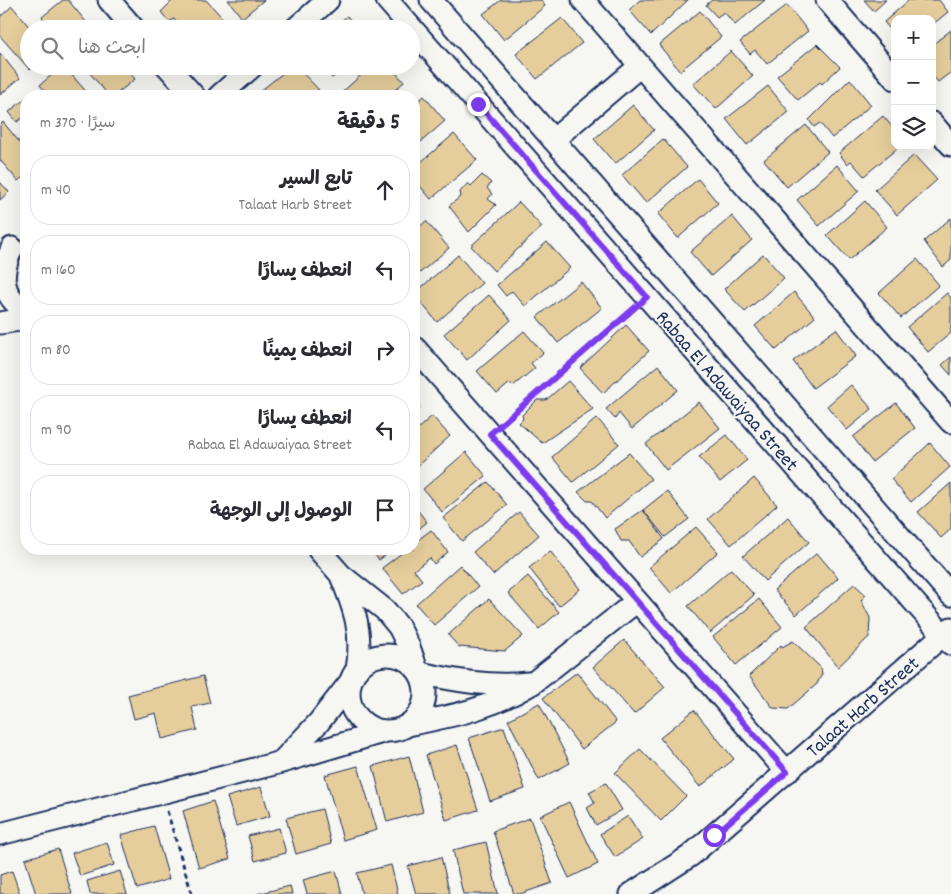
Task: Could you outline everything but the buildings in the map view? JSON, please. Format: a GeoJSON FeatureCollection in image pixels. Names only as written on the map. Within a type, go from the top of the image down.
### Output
{"type":"FeatureCollection","features":[{"type":"Feature","properties":{"kind":"street"},"geometry":{"type":"LineString","coordinates":[[109,0],[126,20]]}},
{"type":"Feature","properties":{"kind":"street"},"geometry":{"type":"LineString","coordinates":[[306,20],[328,0]]}},
{"type":"Feature","properties":{"kind":"street","name":"Rabaa El Adawaiyaa Street"},"geometry":{"type":"LineString","coordinates":[[387,0],[405,20]]}},
{"type":"Feature","properties":{"kind":"street","name":"Rabaa El Adawaiyaa Street"},"geometry":{"type":"LineString","coordinates":[[431,0],[951,595]]}},
{"type":"Feature","properties":{"kind":"street"},"geometry":{"type":"LineString","coordinates":[[583,0],[951,422]]}},
{"type":"Feature","properties":{"kind":"street"},"geometry":{"type":"LineString","coordinates":[[828,0],[891,74]]}},
{"type":"Feature","properties":{"kind":"street","name":"Rabaa El Adawaiyaa Street"},"geometry":{"type":"LineString","coordinates":[[420,38],[948,636]]}},
{"type":"Feature","properties":{"kind":"street"},"geometry":{"type":"LineString","coordinates":[[553,140],[640,66]]}},
{"type":"Feature","properties":{"kind":"street"},"geometry":{"type":"LineString","coordinates":[[175,75],[189,90]]}},
{"type":"Feature","properties":{"kind":"street"},"geometry":{"type":"LineString","coordinates":[[225,90],[242,75]]}},
{"type":"Feature","properties":{"kind":"street"},"geometry":{"type":"LineString","coordinates":[[936,128],[951,145]]}},
{"type":"Feature","properties":{"kind":"street"},"geometry":{"type":"LineString","coordinates":[[13,248],[5,262],[3,277],[6,292],[20,308]]}},
{"type":"Feature","properties":{"kind":"street"},"geometry":{"type":"LineString","coordinates":[[0,323],[20,320]]}},
{"type":"Feature","properties":{"kind":"street"},"geometry":{"type":"LineString","coordinates":[[420,354],[787,772]]}},
{"type":"Feature","properties":{"kind":"street"},"geometry":{"type":"LineString","coordinates":[[323,555],[341,575],[390,616],[399,627],[409,647],[424,684],[424,701],[417,717],[408,725]]}},
{"type":"Feature","properties":{"kind":"street"},"geometry":{"type":"LineString","coordinates":[[341,575],[358,621],[360,637],[350,698],[356,714],[364,723],[374,729],[386,731]]}},
{"type":"Feature","properties":{"kind":"street"},"geometry":{"type":"LineString","coordinates":[[0,834],[282,762],[386,731],[398,730],[408,725],[478,710],[509,697],[533,683],[637,601]]}},
{"type":"Feature","properties":{"kind":"street","name":"Talaat Harb Street"},"geometry":{"type":"LineString","coordinates":[[631,894],[690,856],[948,636]]}},
{"type":"Feature","properties":{"kind":"street"},"geometry":{"type":"LineString","coordinates":[[282,762],[319,722],[354,675],[370,659],[386,654],[397,656],[407,660],[418,670],[474,684],[533,683]]}},
{"type":"Feature","properties":{"kind":"path"},"geometry":{"type":"LineString","coordinates":[[490,434],[647,297]]}},
{"type":"Feature","properties":{"kind":"path"},"geometry":{"type":"LineString","coordinates":[[162,793],[192,894]]}},
{"type":"Feature","properties":{"kind":"route"},"geometry":{"type":"LineString","coordinates":[[478,104],[647,297],[490,434],[787,772],[714,835]]}}]}
